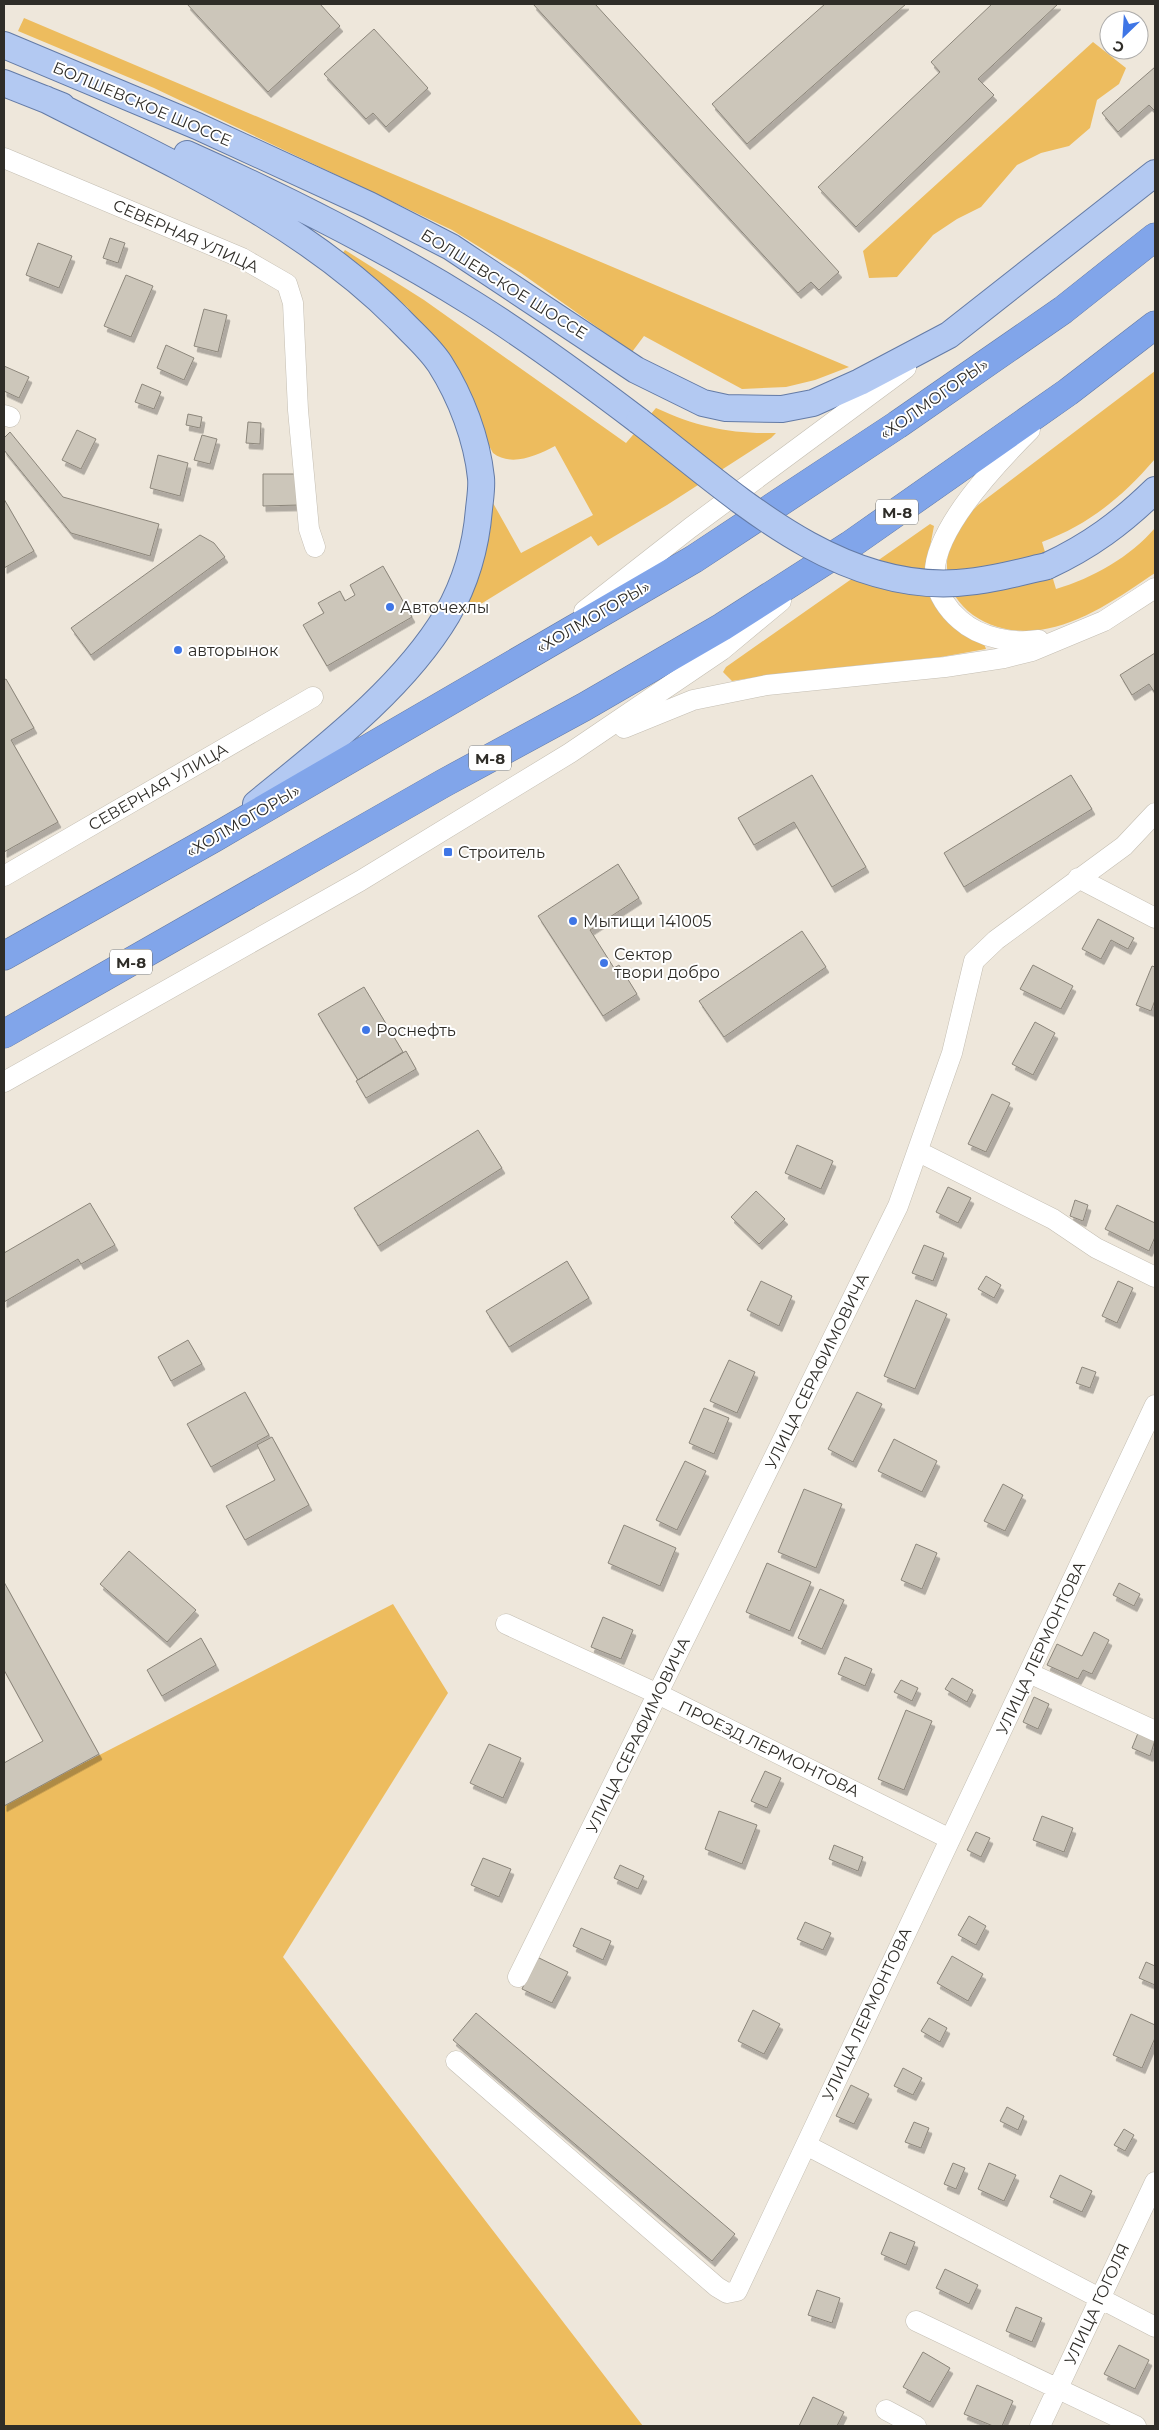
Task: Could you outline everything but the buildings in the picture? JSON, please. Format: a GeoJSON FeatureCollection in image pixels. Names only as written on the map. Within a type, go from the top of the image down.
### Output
{"type":"FeatureCollection","features":[{"type":"Feature","properties":{"kind":"highway","name":"«ХОЛМОГОРЫ»"},"geometry":{"type":"LineString","coordinates":[[4,956],[214,838],[537,648],[694,559],[896,425],[1063,310],[1155,237]]}},
{"type":"Feature","properties":{"kind":"highway","name":"М-8"},"geometry":{"type":"LineString","coordinates":[[4,1034],[444,783],[584,707],[722,627],[850,545],[1068,392],[1155,325]]}},
{"type":"Feature","properties":{"kind":"main road","name":"БОЛШЕВСКОЕ ШОССЕ"},"geometry":{"type":"LineString","coordinates":[[4,45],[197,126],[369,204],[451,247],[636,370],[703,403],[726,408],[751,410],[782,409],[813,403],[860,382],[949,335],[1155,173]]}},
{"type":"Feature","properties":{"kind":"main road"},"geometry":{"type":"LineString","coordinates":[[4,83],[186,154],[271,192],[373,245],[473,304],[566,367],[734,495],[782,528],[822,552],[856,567],[891,578],[928,583],[957,583],[993,579],[1047,566],[1090,544],[1127,517],[1155,490]]}},
{"type":"Feature","properties":{"kind":"main road"},"geometry":{"type":"LineString","coordinates":[[45,99],[198,177],[291,232],[340,266],[384,304],[439,362],[459,400],[471,432],[482,480],[472,556],[459,593],[428,642],[390,686],[343,732],[214,838]]}},
{"type":"Feature","properties":{"kind":"street","name":"СЕВЕРНАЯ УЛИЦА"},"geometry":{"type":"LineString","coordinates":[[4,158],[242,258],[287,284],[293,304],[298,410],[309,529],[315,548]]}},
{"type":"Feature","properties":{"kind":"street"},"geometry":{"type":"LineString","coordinates":[[537,648],[690,528],[949,335]]}},
{"type":"Feature","properties":{"kind":"street"},"geometry":{"type":"LineString","coordinates":[[1068,392],[999,461],[957,514],[938,558],[935,576],[943,600],[953,615],[966,626],[988,635],[1011,642],[1078,634]]}},
{"type":"Feature","properties":{"kind":"street"},"geometry":{"type":"LineString","coordinates":[[4,1082],[360,881],[570,753],[722,650],[850,545]]}},
{"type":"Feature","properties":{"kind":"street"},"geometry":{"type":"LineString","coordinates":[[570,753],[693,700],[767,685],[945,667],[1004,658],[1032,651],[1078,634],[1111,617],[1155,588]]}},
{"type":"Feature","properties":{"kind":"street","name":"СЕВЕРНАЯ УЛИЦА"},"geometry":{"type":"LineString","coordinates":[[4,876],[313,697]]}},
{"type":"Feature","properties":{"kind":"street","name":"УЛИЦА СЕРАФИМОВИЧА"},"geometry":{"type":"LineString","coordinates":[[518,1977],[898,1206],[919,1152],[952,1053],[974,961],[996,940],[1124,846],[1155,813]]}},
{"type":"Feature","properties":{"kind":"street"},"geometry":{"type":"LineString","coordinates":[[1078,878],[1155,918]]}},
{"type":"Feature","properties":{"kind":"street"},"geometry":{"type":"LineString","coordinates":[[919,1152],[1053,1219],[1096,1248],[1155,1276]]}},
{"type":"Feature","properties":{"kind":"street","name":"УЛИЦА ЛЕРМОНТОВА"},"geometry":{"type":"LineString","coordinates":[[456,2061],[717,2287],[727,2293],[737,2291],[1155,1405]]}},
{"type":"Feature","properties":{"kind":"street","name":"ПРОЕЗД ЛЕРМОНТОВА"},"geometry":{"type":"LineString","coordinates":[[506,1624],[658,1694],[950,1839]]}},
{"type":"Feature","properties":{"kind":"street"},"geometry":{"type":"LineString","coordinates":[[1029,1673],[1155,1731]]}},
{"type":"Feature","properties":{"kind":"street"},"geometry":{"type":"LineString","coordinates":[[806,2145],[1155,2327]]}},
{"type":"Feature","properties":{"kind":"street","name":"УЛИЦА ГОГОЛЯ"},"geometry":{"type":"LineString","coordinates":[[1040,2426],[1155,2182]]}},
{"type":"Feature","properties":{"kind":"street"},"geometry":{"type":"LineString","coordinates":[[916,2321],[1136,2426]]}},
{"type":"Feature","properties":{"kind":"street"},"geometry":{"type":"LineString","coordinates":[[886,2410],[916,2426]]}},
{"type":"Feature","properties":{"kind":"shaded area"},"geometry":{"type":"Polygon","coordinates":[[[24,18],[849,367],[815,380],[786,387],[742,389],[644,336],[632,352],[521,273],[452,230],[154,88],[18,31],[24,18]]]}},
{"type":"Feature","properties":{"kind":"shaded area"},"geometry":{"type":"Polygon","coordinates":[[[1093,42],[1099,47],[1099,60],[1116,60],[1126,68],[1119,84],[1097,100],[1090,128],[1069,146],[1041,153],[1017,165],[981,207],[957,219],[933,235],[897,277],[869,278],[863,251],[1093,42]]]}},
{"type":"Feature","properties":{"kind":"shaded area"},"geometry":{"type":"Polygon","coordinates":[[[345,250],[424,300],[626,443],[656,408],[700,425],[714,428],[729,431],[776,433],[667,505],[598,546],[591,536],[458,618],[483,560],[490,532],[493,503],[521,553],[593,515],[555,446],[532,456],[516,460],[500,457],[493,453],[429,333],[407,307],[342,254],[345,250]]]}},
{"type":"Feature","properties":{"kind":"shaded area"},"geometry":{"type":"Polygon","coordinates":[[[1155,371],[1155,459],[1143,473],[1104,508],[1075,527],[1042,542],[1056,589],[1084,579],[1110,565],[1134,548],[1155,528],[1155,573],[1115,600],[1071,622],[1056,627],[1019,631],[998,627],[980,620],[965,608],[954,594],[948,577],[948,557],[954,535],[961,523],[978,505],[1155,371]]]}},
{"type":"Feature","properties":{"kind":"shaded area"},"geometry":{"type":"Polygon","coordinates":[[[930,524],[934,526],[925,573],[984,644],[986,649],[941,657],[776,674],[732,681],[723,672],[726,667],[930,524]]]}},
{"type":"Feature","properties":{"kind":"shaded area"},"geometry":{"type":"Polygon","coordinates":[[[393,1604],[448,1693],[283,1957],[643,2426],[4,2426],[4,1804],[393,1604]]]}},
{"type":"Feature","properties":{"kind":"place","name":"Авточехлы"},"geometry":{"type":"Point","coordinates":[390,607]}},
{"type":"Feature","properties":{"kind":"place","name":"авторынок"},"geometry":{"type":"Point","coordinates":[178,650]}},
{"type":"Feature","properties":{"kind":"place","name":"Строитель"},"geometry":{"type":"Point","coordinates":[448,852]}},
{"type":"Feature","properties":{"kind":"place","name":"Мытищи 141005"},"geometry":{"type":"Point","coordinates":[573,921]}},
{"type":"Feature","properties":{"kind":"place","name":"Сектор твори добро"},"geometry":{"type":"Point","coordinates":[604,963]}},
{"type":"Feature","properties":{"kind":"place","name":"Роснефть"},"geometry":{"type":"Point","coordinates":[366,1030]}}]}
